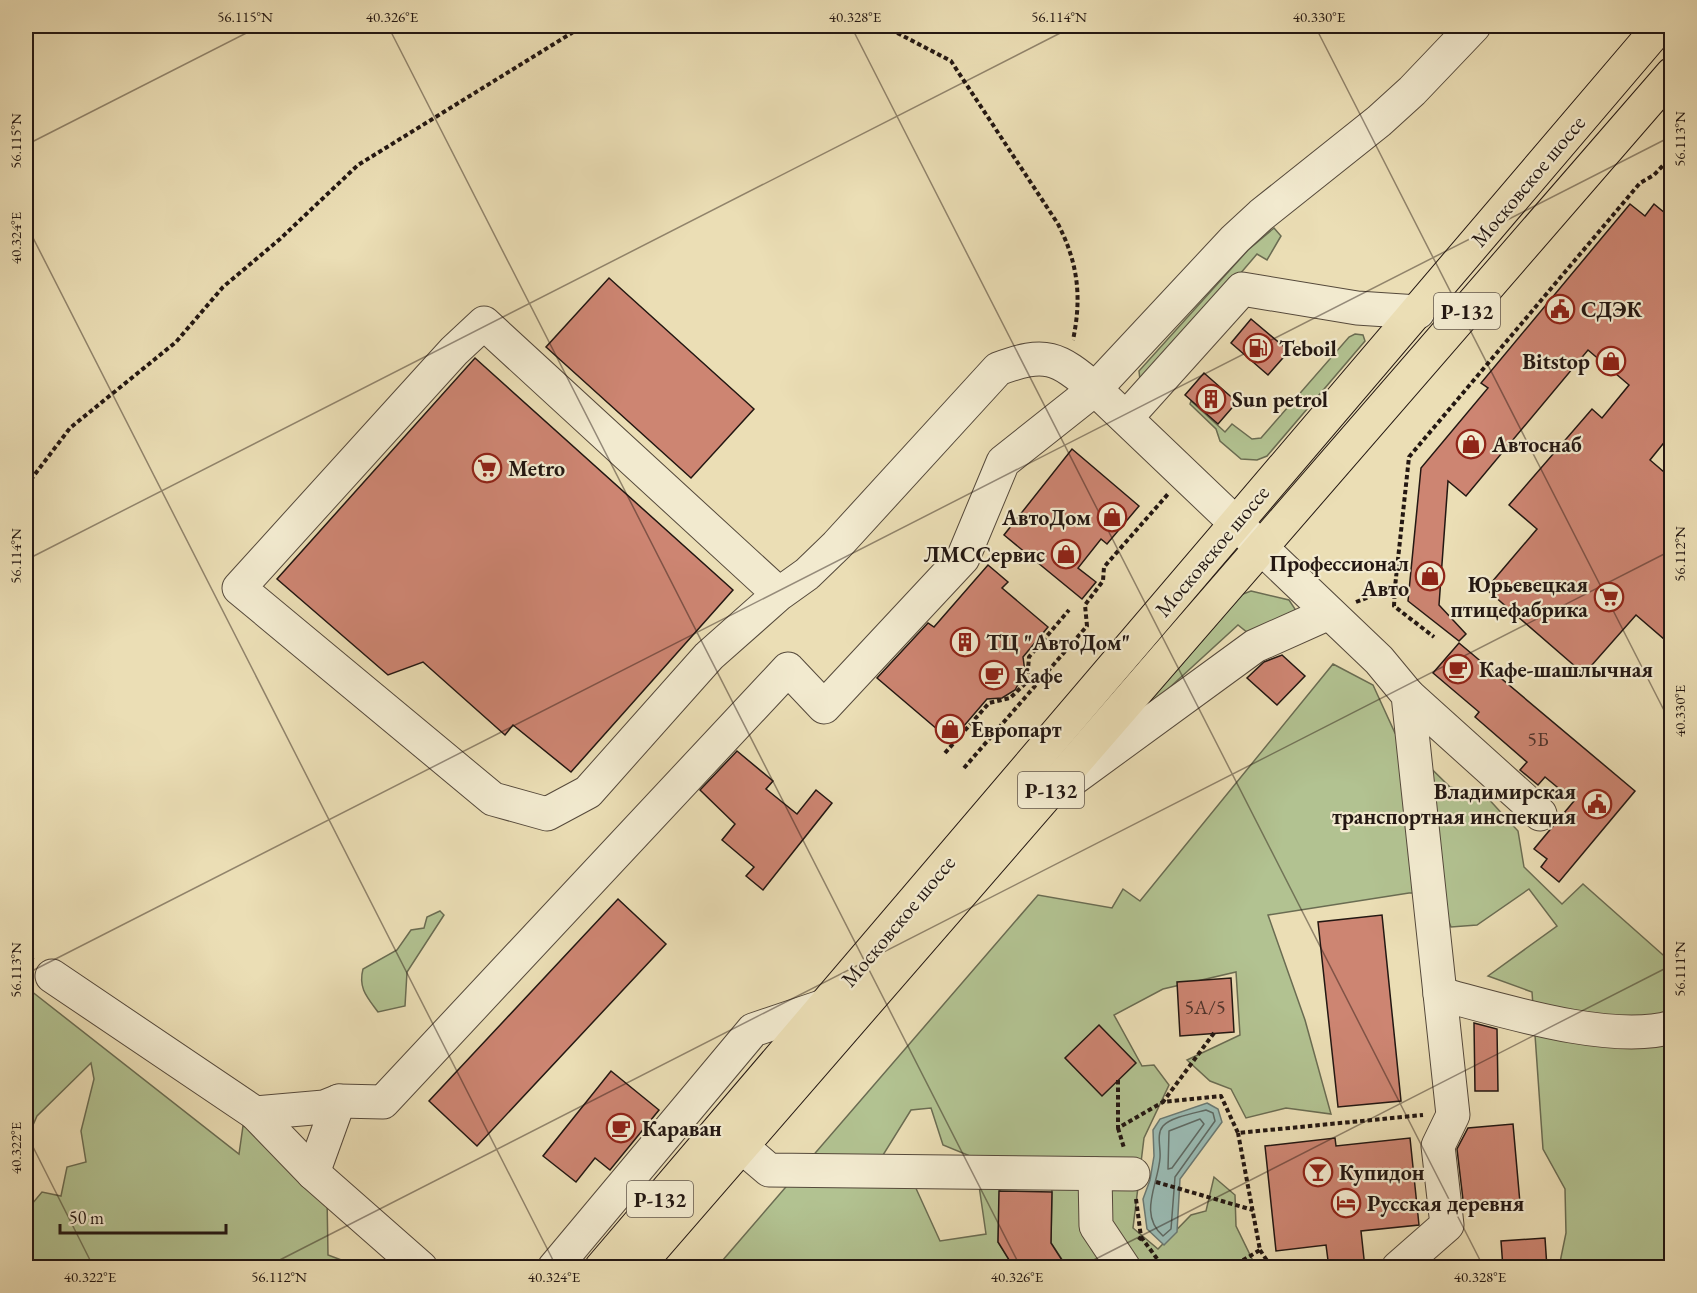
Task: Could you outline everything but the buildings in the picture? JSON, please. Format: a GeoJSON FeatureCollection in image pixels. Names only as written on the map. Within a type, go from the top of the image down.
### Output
{"type":"FeatureCollection","features":[{"type":"Feature","properties":{"kind":"highway","name":"Московское шоссе"},"geometry":{"type":"LineString","coordinates":[[601,1268],[1660,26]]}},
{"type":"Feature","properties":{"kind":"highway","name":"Московское шоссе"},"geometry":{"type":"LineString","coordinates":[[636,1268],[1596,164],[1671,74]]}},
{"type":"Feature","properties":{"kind":"street"},"geometry":{"type":"LineString","coordinates":[[255,1113],[324,1107],[339,1101],[382,1102],[788,669],[824,707],[963,558],[1003,462],[1095,389],[1260,215],[1379,121],[1412,91],[1474,26]]}},
{"type":"Feature","properties":{"kind":"street"},"geometry":{"type":"LineString","coordinates":[[1126,418],[1242,289],[1357,308],[1418,312]]}},
{"type":"Feature","properties":{"kind":"street"},"geometry":{"type":"LineString","coordinates":[[779,594],[484,323],[454,351],[240,588],[493,800],[547,814],[588,792],[709,656],[779,594],[807,574],[837,545],[998,369],[1028,357],[1065,364],[1095,389],[1379,660],[1407,695],[1540,814]]}},
{"type":"Feature","properties":{"kind":"street"},"geometry":{"type":"LineString","coordinates":[[1030,813],[1078,774],[1255,646],[1329,613]]}},
{"type":"Feature","properties":{"kind":"street"},"geometry":{"type":"LineString","coordinates":[[1398,1268],[1447,1225],[1438,1146],[1454,1115],[1407,695]]}},
{"type":"Feature","properties":{"kind":"street"},"geometry":{"type":"LineString","coordinates":[[52,976],[255,1113],[313,1173],[421,1268]]}},
{"type":"Feature","properties":{"kind":"street"},"geometry":{"type":"LineString","coordinates":[[1440,994],[1555,1024],[1651,1034],[1671,1027]]}},
{"type":"Feature","properties":{"kind":"street"},"geometry":{"type":"LineString","coordinates":[[554,1268],[753,1030],[827,1005]]}},
{"type":"Feature","properties":{"kind":"street"},"geometry":{"type":"LineString","coordinates":[[313,1173],[339,1101]]}},
{"type":"Feature","properties":{"kind":"street"},"geometry":{"type":"LineString","coordinates":[[742,1147],[770,1170],[1095,1174],[1142,1177]]}},
{"type":"Feature","properties":{"kind":"street"},"geometry":{"type":"LineString","coordinates":[[1095,1174],[1096,1226],[1124,1268]]}},
{"type":"Feature","properties":{"kind":"path"},"geometry":{"type":"LineString","coordinates":[[26,486],[70,428],[176,342],[223,287],[280,239],[358,165],[583,26]]}},
{"type":"Feature","properties":{"kind":"path"},"geometry":{"type":"LineString","coordinates":[[884,26],[951,61],[1058,224],[1072,250],[1080,308],[1065,364]]}},
{"type":"Feature","properties":{"kind":"path"},"geometry":{"type":"LineString","coordinates":[[1434,638],[1394,606],[1409,457],[1640,183],[1654,175],[1671,156]]}},
{"type":"Feature","properties":{"kind":"path"},"geometry":{"type":"LineString","coordinates":[[964,768],[1088,626],[1085,605],[1103,581],[1104,567],[1185,475]]}},
{"type":"Feature","properties":{"kind":"path"},"geometry":{"type":"LineString","coordinates":[[1329,613],[1395,587]]}},
{"type":"Feature","properties":{"kind":"path"},"geometry":{"type":"LineString","coordinates":[[945,753],[989,703],[1010,698],[1022,688],[1029,673],[1029,657],[1069,610]]}},
{"type":"Feature","properties":{"kind":"path"},"geometry":{"type":"LineString","coordinates":[[1022,688],[1028,695]]}},
{"type":"Feature","properties":{"kind":"path"},"geometry":{"type":"LineString","coordinates":[[1118,1080],[1118,1128],[1163,1102],[1214,1033]]}},
{"type":"Feature","properties":{"kind":"path"},"geometry":{"type":"LineString","coordinates":[[1163,1102],[1221,1096],[1238,1133],[1260,1250],[1272,1268]]}},
{"type":"Feature","properties":{"kind":"path"},"geometry":{"type":"LineString","coordinates":[[1238,1133],[1413,1115],[1454,1115]]}},
{"type":"Feature","properties":{"kind":"path"},"geometry":{"type":"LineString","coordinates":[[1142,1177],[1196,1196],[1253,1210]]}},
{"type":"Feature","properties":{"kind":"path"},"geometry":{"type":"LineString","coordinates":[[1141,1238],[1164,1268]]}},
{"type":"Feature","properties":{"kind":"path"},"geometry":{"type":"LineString","coordinates":[[1230,1268],[1260,1250]]}},
{"type":"Feature","properties":{"kind":"green space"},"geometry":{"type":"Polygon","coordinates":[[[1274,228],[1281,236],[1267,260],[1257,254],[1150,379],[1140,380],[1139,371],[1248,250],[1274,228]]]}},
{"type":"Feature","properties":{"kind":"green space"},"geometry":{"type":"Polygon","coordinates":[[[1355,334],[1363,335],[1365,341],[1267,456],[1257,460],[1241,459],[1220,441],[1216,429],[1190,404],[1191,401],[1225,432],[1232,424],[1252,439],[1261,438],[1349,337],[1355,334]]]}},
{"type":"Feature","properties":{"kind":"green space"},"geometry":{"type":"Polygon","coordinates":[[[1251,591],[1289,600],[1295,609],[1292,619],[1253,637],[1238,625],[1132,722],[1235,597],[1251,591]]]}},
{"type":"Feature","properties":{"kind":"green space"},"geometry":{"type":"Polygon","coordinates":[[[1333,664],[1373,685],[1395,733],[1450,787],[1484,794],[1518,831],[1524,867],[1562,904],[1583,884],[1671,962],[1671,1267],[1559,1267],[1566,1233],[1565,1189],[1543,1149],[1532,992],[1488,976],[1557,926],[1529,889],[1477,925],[1451,927],[1438,893],[1409,893],[1268,915],[1305,1020],[1331,1114],[1286,1108],[1246,1118],[1231,1089],[1210,1081],[1187,1060],[1240,1035],[1236,972],[1163,989],[1114,1015],[1142,1066],[1154,1065],[1169,1085],[1144,1138],[1133,1228],[1158,1249],[1191,1215],[1206,1211],[1214,1177],[1235,1195],[1236,1226],[1256,1267],[1067,1267],[1051,1243],[1052,1185],[1000,1185],[998,1242],[1014,1267],[716,1268],[1038,895],[1112,908],[1123,889],[1140,901],[1333,664]],[[931,1108],[911,1110],[873,1171],[914,1184],[940,1241],[986,1234],[975,1158],[943,1145],[931,1108]]]}},
{"type":"Feature","properties":{"kind":"green space"},"geometry":{"type":"Polygon","coordinates":[[[440,911],[444,915],[407,972],[405,1006],[378,1012],[363,987],[363,969],[397,950],[411,930],[424,928],[427,917],[440,911]]]}},
{"type":"Feature","properties":{"kind":"green space"},"geometry":{"type":"Polygon","coordinates":[[[26,987],[239,1154],[243,1126],[264,1132],[327,1196],[328,1255],[360,1267],[26,1267],[26,1211],[42,1192],[61,1196],[67,1167],[86,1162],[81,1131],[94,1079],[91,1063],[37,1116],[26,1141],[26,987]]]}},
{"type":"Feature","properties":{"kind":"water"},"geometry":{"type":"Polygon","coordinates":[[[1207,1103],[1218,1109],[1222,1122],[1180,1179],[1177,1232],[1164,1245],[1147,1229],[1143,1199],[1150,1180],[1154,1156],[1153,1130],[1160,1119],[1207,1103]]]}},
{"type":"Feature","properties":{"kind":"place","name":"СДЭК"},"geometry":{"type":"Point","coordinates":[1560,309]}},
{"type":"Feature","properties":{"kind":"place","name":"Teboil"},"geometry":{"type":"Point","coordinates":[1258,348]}},
{"type":"Feature","properties":{"kind":"place","name":"Bitstop"},"geometry":{"type":"Point","coordinates":[1611,361]}},
{"type":"Feature","properties":{"kind":"place","name":"Sun petrol"},"geometry":{"type":"Point","coordinates":[1211,399]}},
{"type":"Feature","properties":{"kind":"place","name":"Автоснаб"},"geometry":{"type":"Point","coordinates":[1471,444]}},
{"type":"Feature","properties":{"kind":"place","name":"Metro"},"geometry":{"type":"Point","coordinates":[487,468]}},
{"type":"Feature","properties":{"kind":"place","name":"АвтоДом"},"geometry":{"type":"Point","coordinates":[1112,517]}},
{"type":"Feature","properties":{"kind":"place","name":"ЛМССервис"},"geometry":{"type":"Point","coordinates":[1066,554]}},
{"type":"Feature","properties":{"kind":"place","name":"Профессионал Авто"},"geometry":{"type":"Point","coordinates":[1430,576]}},
{"type":"Feature","properties":{"kind":"place","name":"Юрьевецкая птицефабрика"},"geometry":{"type":"Point","coordinates":[1609,597]}},
{"type":"Feature","properties":{"kind":"place","name":"ТЦ \"АвтоДом\""},"geometry":{"type":"Point","coordinates":[965,642]}},
{"type":"Feature","properties":{"kind":"place","name":"Кафе-шашлычная"},"geometry":{"type":"Point","coordinates":[1458,669]}},
{"type":"Feature","properties":{"kind":"place","name":"Кафе"},"geometry":{"type":"Point","coordinates":[994,675]}},
{"type":"Feature","properties":{"kind":"place","name":"Европарт"},"geometry":{"type":"Point","coordinates":[950,729]}},
{"type":"Feature","properties":{"kind":"place","name":"Владимирская транспортная инспекция"},"geometry":{"type":"Point","coordinates":[1597,804]}},
{"type":"Feature","properties":{"kind":"place","name":"Караван"},"geometry":{"type":"Point","coordinates":[621,1128]}},
{"type":"Feature","properties":{"kind":"place","name":"Купидон"},"geometry":{"type":"Point","coordinates":[1318,1172]}},
{"type":"Feature","properties":{"kind":"place","name":"Русская деревня"},"geometry":{"type":"Point","coordinates":[1346,1203]}}]}
